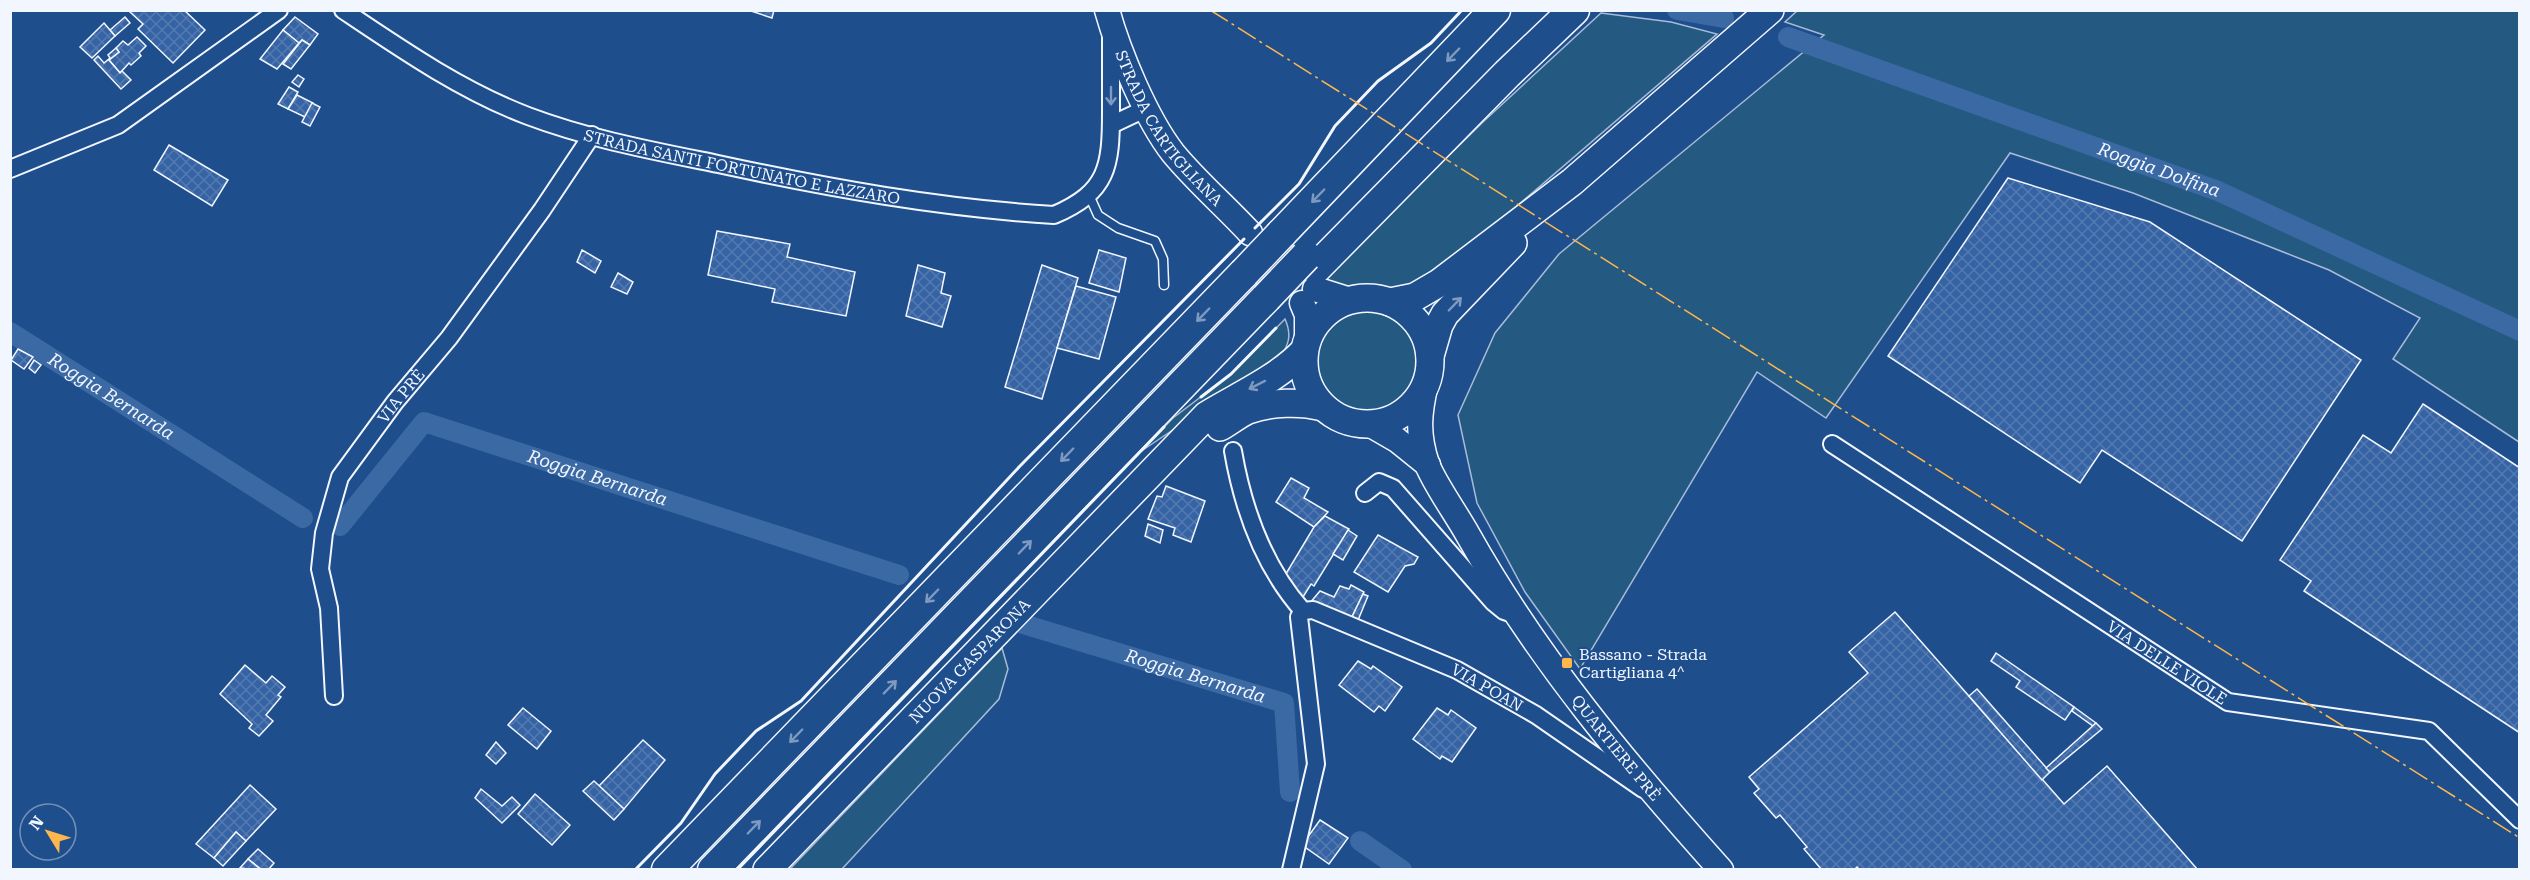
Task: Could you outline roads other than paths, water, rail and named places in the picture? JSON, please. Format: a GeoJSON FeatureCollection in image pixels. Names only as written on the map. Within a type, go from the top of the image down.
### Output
{"type":"FeatureCollection","features":[{"type":"Feature","properties":{"kind":"highway"},"geometry":{"type":"LineString","coordinates":[[667,870],[1494,12]]}},
{"type":"Feature","properties":{"kind":"highway"},"geometry":{"type":"LineString","coordinates":[[713,870],[1145,423],[1290,299],[1468,113],[1556,15]]}},
{"type":"Feature","properties":{"kind":"highway"},"geometry":{"type":"LineString","coordinates":[[1290,299],[1306,256],[1556,15]]}},
{"type":"Feature","properties":{"kind":"main road"},"geometry":{"type":"LineString","coordinates":[[1390,302],[1414,297],[1439,283],[1572,182],[1770,10]]}},
{"type":"Feature","properties":{"kind":"main road"},"geometry":{"type":"LineString","coordinates":[[1430,356],[1439,325],[1445,314],[1572,182]]}},
{"type":"Feature","properties":{"kind":"main road","name":"NUOVA GASPARONA"},"geometry":{"type":"LineString","coordinates":[[767,870],[1020,607],[1172,454],[1207,415],[1250,388],[1280,373],[1306,344],[1317,321],[1332,308],[1364,297],[1390,302],[1410,314],[1424,333],[1430,356],[1426,383],[1418,399],[1405,412],[1389,421],[1371,425],[1354,423],[1337,417],[1323,407],[1305,403],[1288,403],[1248,410],[1172,454]]}},
{"type":"Feature","properties":{"kind":"main road"},"geometry":{"type":"LineString","coordinates":[[1306,344],[1304,371],[1311,391],[1323,407]]}},
{"type":"Feature","properties":{"kind":"street"},"geometry":{"type":"LineString","coordinates":[[10,169],[117,125],[279,10]]}},
{"type":"Feature","properties":{"kind":"street","name":"STRADA SANTI FORTUNATO E LAZZARO"},"geometry":{"type":"LineString","coordinates":[[343,10],[414,57],[466,87],[527,116],[592,135],[789,179],[892,198],[1054,215],[1074,206],[1089,195],[1100,182],[1107,167],[1111,144],[1109,18]]}},
{"type":"Feature","properties":{"kind":"street","name":"STRADA CARTIGLIANA"},"geometry":{"type":"LineString","coordinates":[[1109,18],[1121,55],[1173,153],[1250,233]]}},
{"type":"Feature","properties":{"kind":"street"},"geometry":{"type":"LineString","coordinates":[[1111,125],[1148,108]]}},
{"type":"Feature","properties":{"kind":"street","name":"VIA PRÈ"},"geometry":{"type":"LineString","coordinates":[[334,696],[329,608],[320,569],[324,533],[340,477],[395,402],[455,329],[542,210],[592,135]]}},
{"type":"Feature","properties":{"kind":"street"},"geometry":{"type":"LineString","coordinates":[[1290,299],[1350,300]]}},
{"type":"Feature","properties":{"kind":"street"},"geometry":{"type":"LineString","coordinates":[[1290,299],[1307,315],[1306,344]]}},
{"type":"Feature","properties":{"kind":"street","name":"QUARTIERE PRÈ"},"geometry":{"type":"LineString","coordinates":[[1426,383],[1418,416],[1428,465],[1496,583],[1552,668],[1655,796],[1721,870]]}},
{"type":"Feature","properties":{"kind":"street","name":"QUARTIERE PRÈ"},"geometry":{"type":"LineString","coordinates":[[1371,425],[1397,440],[1428,465]]}},
{"type":"Feature","properties":{"kind":"street","name":"VIA DELLE VIOLE"},"geometry":{"type":"LineString","coordinates":[[1832,444],[2228,702],[2429,731],[2520,820]]}},
{"type":"Feature","properties":{"kind":"street"},"geometry":{"type":"LineString","coordinates":[[1233,451],[1237,473],[1262,550],[1284,589],[1303,611],[1299,618],[1316,764],[1291,870]]}},
{"type":"Feature","properties":{"kind":"street"},"geometry":{"type":"LineString","coordinates":[[1365,493],[1379,482],[1393,488],[1493,602],[1504,610],[1518,615]]}},
{"type":"Feature","properties":{"kind":"street","name":"VIA POAN"},"geometry":{"type":"LineString","coordinates":[[1303,611],[1312,609],[1457,670],[1536,715],[1597,759],[1655,796]]}},
{"type":"Feature","properties":{"kind":"lane"},"geometry":{"type":"LineString","coordinates":[[1089,195],[1098,215],[1118,228],[1155,241],[1163,259],[1164,285]]}},
{"type":"Feature","properties":{"kind":"waterway","name":"Roggia Dolfina"},"geometry":{"type":"LineString","coordinates":[[1677,10],[1724,18]]}},
{"type":"Feature","properties":{"kind":"waterway","name":"Roggia Dolfina"},"geometry":{"type":"LineString","coordinates":[[1788,37],[2218,191],[2520,331]]}},
{"type":"Feature","properties":{"kind":"waterway","name":"Roggia Bernarda"},"geometry":{"type":"LineString","coordinates":[[10,332],[303,518]]}},
{"type":"Feature","properties":{"kind":"waterway","name":"Roggia Bernarda"},"geometry":{"type":"LineString","coordinates":[[340,526],[424,422],[899,575]]}},
{"type":"Feature","properties":{"kind":"waterway","name":"Roggia Bernarda"},"geometry":{"type":"LineString","coordinates":[[1023,624],[1284,703],[1290,792]]}},
{"type":"Feature","properties":{"kind":"waterway","name":"Roggia Bernarda"},"geometry":{"type":"LineString","coordinates":[[1360,841],[1402,870]]}},
{"type":"Feature","properties":{"kind":"place","name":"Bassano - Strada Cartigliana 4^"},"geometry":{"type":"Point","coordinates":[1567,663]}}]}
